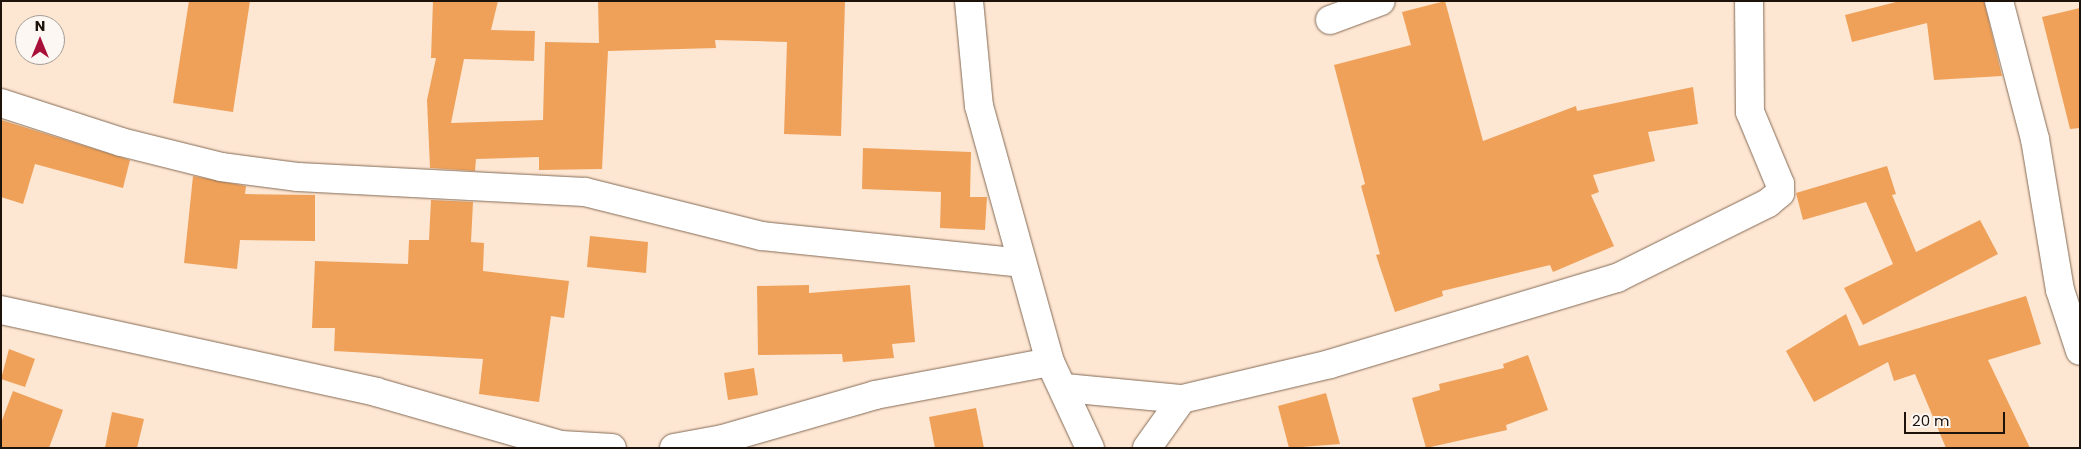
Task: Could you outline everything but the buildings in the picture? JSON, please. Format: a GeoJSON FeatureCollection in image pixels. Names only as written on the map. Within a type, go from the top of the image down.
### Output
{"type":"FeatureCollection","features":[{"type":"Feature","properties":{"kind":"street"},"geometry":{"type":"LineString","coordinates":[[969,1],[979,106],[1050,362],[1066,388],[1090,448]]}},
{"type":"Feature","properties":{"kind":"street"},"geometry":{"type":"LineString","coordinates":[[1330,20],[1381,1]]}},
{"type":"Feature","properties":{"kind":"street"},"geometry":{"type":"LineString","coordinates":[[1066,388],[1182,399],[1330,364],[1617,278],[1776,197],[1780,184],[1750,112],[1750,1]]}},
{"type":"Feature","properties":{"kind":"street"},"geometry":{"type":"LineString","coordinates":[[1999,1],[2035,139],[2060,290],[2079,347]]}},
{"type":"Feature","properties":{"kind":"street"},"geometry":{"type":"LineString","coordinates":[[1,103],[104,136],[220,167],[298,177],[585,192],[762,236],[1022,263]]}},
{"type":"Feature","properties":{"kind":"street"},"geometry":{"type":"LineString","coordinates":[[1,310],[376,392],[561,445],[612,448]]}},
{"type":"Feature","properties":{"kind":"street"},"geometry":{"type":"LineString","coordinates":[[674,448],[723,439],[875,395],[1050,362]]}},
{"type":"Feature","properties":{"kind":"street"},"geometry":{"type":"LineString","coordinates":[[1147,448],[1182,399]]}}]}
